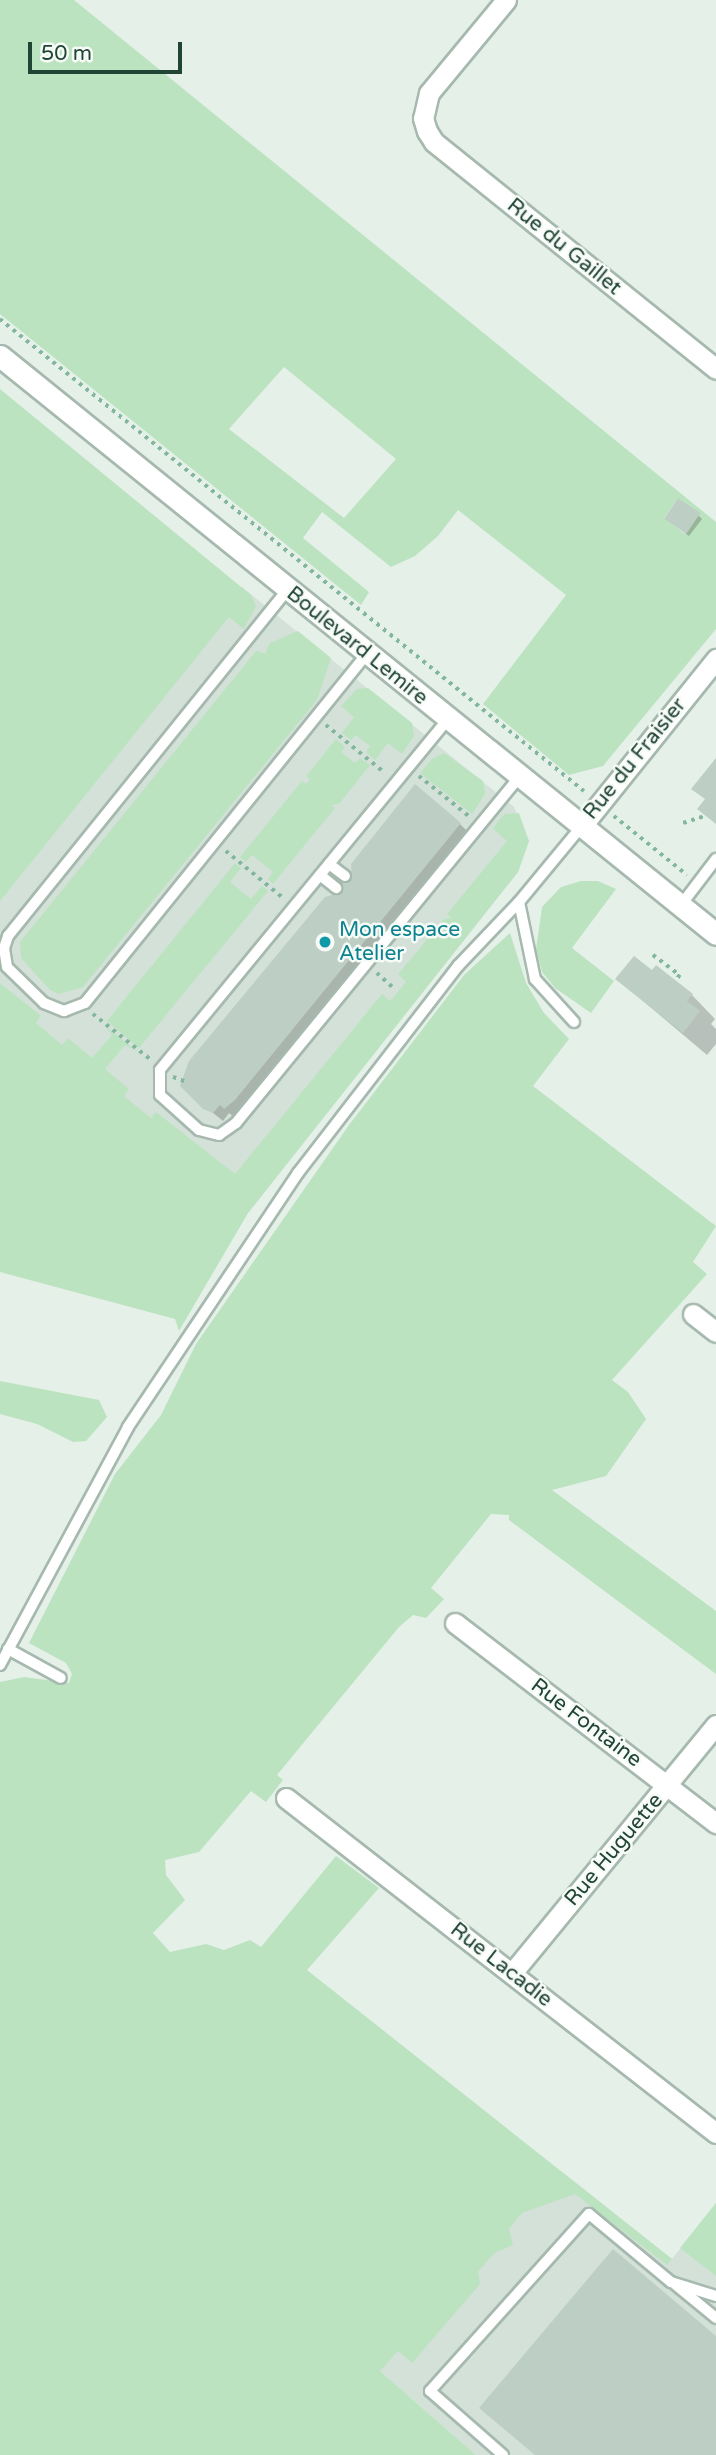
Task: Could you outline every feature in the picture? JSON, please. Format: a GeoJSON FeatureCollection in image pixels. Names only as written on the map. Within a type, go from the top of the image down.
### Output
{"type":"FeatureCollection","features":[{"type":"Feature","properties":{"kind":"main road","name":"Boulevard Lemire"},"geometry":{"type":"LineString","coordinates":[[0,356],[716,934]]}},
{"type":"Feature","properties":{"kind":"street","name":"Rue du Gaillet"},"geometry":{"type":"LineString","coordinates":[[506,0],[429,93],[423,118],[435,142],[716,369]]}},
{"type":"Feature","properties":{"kind":"street","name":"Rue du Fraisier"},"geometry":{"type":"LineString","coordinates":[[581,827],[716,659]]}},
{"type":"Feature","properties":{"kind":"street"},"geometry":{"type":"LineString","coordinates":[[693,1314],[716,1332]]}},
{"type":"Feature","properties":{"kind":"street","name":"Rue Fontaine"},"geometry":{"type":"LineString","coordinates":[[455,1623],[716,1823]]}},
{"type":"Feature","properties":{"kind":"street","name":"Rue Huguette"},"geometry":{"type":"LineString","coordinates":[[512,1973],[716,1725]]}},
{"type":"Feature","properties":{"kind":"street","name":"Rue Lacadie"},"geometry":{"type":"LineString","coordinates":[[286,1798],[716,2133]]}},
{"type":"Feature","properties":{"kind":"lane"},"geometry":{"type":"LineString","coordinates":[[288,589],[8,936],[4,948],[7,967],[44,1003],[64,1011],[85,1003],[367,653]]}},
{"type":"Feature","properties":{"kind":"lane"},"geometry":{"type":"LineString","coordinates":[[448,719],[160,1070],[157,1085],[163,1099],[203,1133],[224,1134],[236,1123],[519,777]]}},
{"type":"Feature","properties":{"kind":"lane"},"geometry":{"type":"LineString","coordinates":[[0,1665],[97,1479],[229,1274],[298,1174],[458,966],[519,902],[581,827]]}},
{"type":"Feature","properties":{"kind":"lane"},"geometry":{"type":"LineString","coordinates":[[680,905],[716,859]]}},
{"type":"Feature","properties":{"kind":"lane"},"geometry":{"type":"LineString","coordinates":[[329,864],[345,876]]}},
{"type":"Feature","properties":{"kind":"lane"},"geometry":{"type":"LineString","coordinates":[[320,875],[336,888]]}},
{"type":"Feature","properties":{"kind":"lane"},"geometry":{"type":"LineString","coordinates":[[519,902],[535,979],[574,1022]]}},
{"type":"Feature","properties":{"kind":"lane"},"geometry":{"type":"LineString","coordinates":[[8,1650],[61,1678]]}},
{"type":"Feature","properties":{"kind":"lane"},"geometry":{"type":"LineString","coordinates":[[503,2455],[430,2391],[589,2214],[716,2318]]}},
{"type":"Feature","properties":{"kind":"lane"},"geometry":{"type":"LineString","coordinates":[[671,2282],[716,2296]]}},
{"type":"Feature","properties":{"kind":"path","name":"Boulevard Lemire"},"geometry":{"type":"LineString","coordinates":[[0,319],[561,773]]}},
{"type":"Feature","properties":{"kind":"path"},"geometry":{"type":"LineString","coordinates":[[339,736],[386,775]]}},
{"type":"Feature","properties":{"kind":"path"},"geometry":{"type":"LineString","coordinates":[[418,775],[470,817]]}},
{"type":"Feature","properties":{"kind":"path"},"geometry":{"type":"LineString","coordinates":[[683,823],[705,816]]}},
{"type":"Feature","properties":{"kind":"path"},"geometry":{"type":"LineString","coordinates":[[639,838],[689,877]]}},
{"type":"Feature","properties":{"kind":"path"},"geometry":{"type":"LineString","coordinates":[[237,860],[285,899]]}},
{"type":"Feature","properties":{"kind":"path"},"geometry":{"type":"LineString","coordinates":[[653,955],[680,975],[676,981]]}},
{"type":"Feature","properties":{"kind":"path"},"geometry":{"type":"LineString","coordinates":[[375,972],[396,990]]}},
{"type":"Feature","properties":{"kind":"path"},"geometry":{"type":"LineString","coordinates":[[105,1023],[152,1061]]}},
{"type":"Feature","properties":{"kind":"shaded area"},"geometry":{"type":"Polygon","coordinates":[[[242,587],[514,807],[529,841],[518,872],[248,1213],[0,1011],[0,884],[242,587]]]}},
{"type":"Feature","properties":{"kind":"shaded area"},"geometry":{"type":"Polygon","coordinates":[[[561,2171],[672,2259],[716,2203],[716,2455],[476,2455],[380,2371],[381,2360],[561,2171]]]}},
{"type":"Feature","properties":{"kind":"green space"},"geometry":{"type":"Polygon","coordinates":[[[0,0],[74,0],[716,522],[716,629],[603,766],[569,775],[483,704],[566,595],[458,510],[438,536],[415,556],[391,567],[322,512],[303,538],[369,592],[361,605],[0,314],[0,0]],[[284,367],[229,429],[344,518],[396,459],[284,367]],[[678,498],[664,518],[685,534],[699,513],[678,498]]]}},
{"type":"Feature","properties":{"kind":"green space"},"geometry":{"type":"Polygon","coordinates":[[[0,389],[251,595],[256,606],[244,629],[229,617],[0,901],[0,389]]]}},
{"type":"Feature","properties":{"kind":"green space"},"geometry":{"type":"Polygon","coordinates":[[[298,631],[331,658],[317,700],[83,987],[59,994],[50,990],[21,958],[20,942],[256,651],[265,654],[270,643],[298,631]]]}},
{"type":"Feature","properties":{"kind":"green space"},"geometry":{"type":"Polygon","coordinates":[[[368,688],[412,723],[414,736],[402,754],[388,743],[375,760],[366,752],[370,746],[356,735],[351,740],[342,733],[354,717],[341,706],[357,689],[368,688]]]}},
{"type":"Feature","properties":{"kind":"green space"},"geometry":{"type":"Polygon","coordinates":[[[336,739],[345,747],[341,752],[355,763],[360,758],[370,765],[339,804],[331,805],[335,808],[273,884],[268,879],[273,872],[252,855],[246,862],[240,857],[302,781],[306,784],[310,779],[306,776],[336,739]]]}},
{"type":"Feature","properties":{"kind":"green space"},"geometry":{"type":"Polygon","coordinates":[[[444,753],[483,781],[485,794],[472,814],[420,773],[432,759],[444,753]]]}},
{"type":"Feature","properties":{"kind":"green space"},"geometry":{"type":"Polygon","coordinates":[[[519,813],[529,841],[518,872],[248,1213],[179,1331],[175,1319],[0,1272],[0,983],[41,1016],[36,1023],[62,1045],[68,1038],[92,1058],[112,1035],[104,1025],[137,1051],[125,1045],[105,1069],[129,1089],[124,1096],[151,1118],[156,1112],[235,1174],[382,994],[390,1001],[406,982],[398,974],[444,919],[451,918],[447,914],[507,841],[493,829],[499,820],[505,814],[519,813]]]}},
{"type":"Feature","properties":{"kind":"green space"},"geometry":{"type":"Polygon","coordinates":[[[235,863],[241,868],[230,882],[251,899],[262,886],[268,891],[139,1048],[107,1021],[235,863]]]}},
{"type":"Feature","properties":{"kind":"green space"},"geometry":{"type":"Polygon","coordinates":[[[581,881],[598,881],[616,889],[572,948],[614,981],[591,1013],[555,988],[542,972],[536,949],[542,907],[561,887],[581,881]]]}},
{"type":"Feature","properties":{"kind":"green space"},"geometry":{"type":"Polygon","coordinates":[[[510,933],[526,983],[544,1013],[569,1039],[533,1086],[716,1226],[693,1262],[707,1274],[612,1380],[628,1392],[646,1419],[606,1476],[552,1490],[716,1611],[716,1674],[509,1520],[509,1515],[491,1514],[431,1588],[444,1599],[426,1618],[413,1615],[399,1627],[277,1775],[283,1780],[266,1802],[251,1791],[199,1852],[165,1860],[166,1875],[185,1900],[153,1933],[170,1952],[206,1944],[224,1950],[250,1940],[261,1947],[336,1856],[379,1888],[307,1970],[672,2259],[667,2265],[575,2194],[522,2213],[509,2229],[513,2245],[496,2252],[478,2271],[480,2284],[412,2363],[398,2351],[380,2371],[476,2455],[0,2455],[0,1682],[24,1677],[69,1683],[72,1674],[66,1663],[29,1643],[115,1474],[161,1415],[196,1344],[349,1125],[464,975],[510,933]]]}},
{"type":"Feature","properties":{"kind":"green space"},"geometry":{"type":"Polygon","coordinates":[[[0,1381],[99,1400],[107,1417],[86,1441],[73,1442],[37,1424],[0,1414],[0,1381]]]}},
{"type":"Feature","properties":{"kind":"green space"},"geometry":{"type":"Polygon","coordinates":[[[716,2203],[716,2276],[680,2248],[716,2203]]]}},
{"type":"Feature","properties":{"kind":"building"},"geometry":{"type":"Polygon","coordinates":[[[678,498],[700,513],[686,534],[664,519],[678,498]]]}},
{"type":"Feature","properties":{"kind":"building"},"geometry":{"type":"Polygon","coordinates":[[[716,758],[716,824],[697,809],[705,799],[691,789],[716,758]]]}},
{"type":"Feature","properties":{"kind":"building","name":"Mon espace Atelier"},"geometry":{"type":"Polygon","coordinates":[[[415,784],[461,823],[235,1100],[224,1109],[220,1105],[213,1113],[203,1109],[180,1086],[189,1061],[325,897],[342,892],[340,882],[352,878],[351,864],[415,784]]]}},
{"type":"Feature","properties":{"kind":"building"},"geometry":{"type":"Polygon","coordinates":[[[634,956],[652,970],[656,965],[693,994],[687,1001],[700,1011],[683,1033],[615,979],[634,956]]]}},
{"type":"Feature","properties":{"kind":"building"},"geometry":{"type":"Polygon","coordinates":[[[613,2249],[716,2336],[716,2455],[535,2455],[479,2408],[613,2249]]]}},
{"type":"Feature","properties":{"kind":"place","name":"Mon espace Atelier"},"geometry":{"type":"Point","coordinates":[325,942]}}]}
